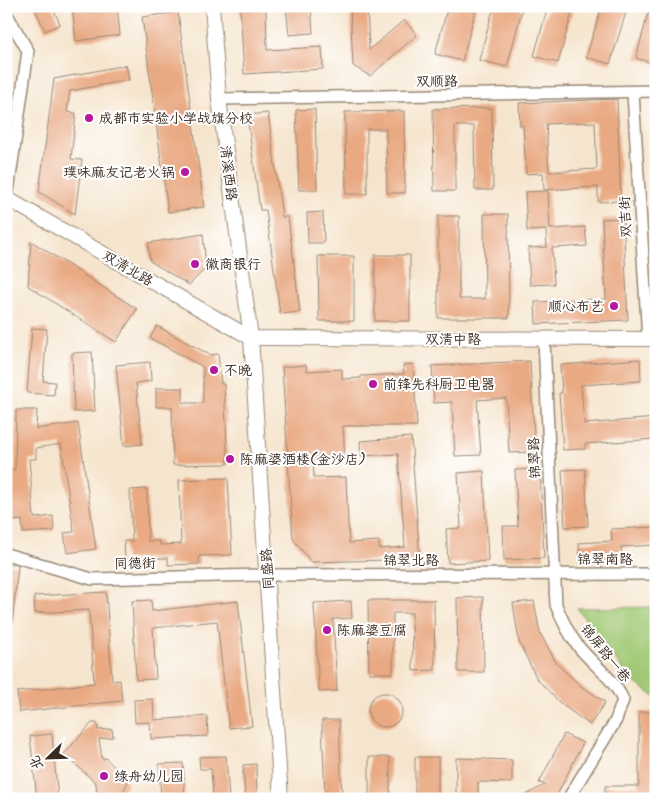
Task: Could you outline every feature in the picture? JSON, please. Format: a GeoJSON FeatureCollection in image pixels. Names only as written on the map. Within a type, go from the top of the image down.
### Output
{"type":"FeatureCollection","features":[{"type":"Feature","properties":{"kind":"street","name":"清溪西路"},"geometry":{"type":"LineString","coordinates":[[212,6],[219,98],[251,338]]}},
{"type":"Feature","properties":{"kind":"street"},"geometry":{"type":"LineString","coordinates":[[6,13],[28,52],[7,198]]}},
{"type":"Feature","properties":{"kind":"street","name":"双顺路"},"geometry":{"type":"LineString","coordinates":[[219,98],[633,93],[656,91]]}},
{"type":"Feature","properties":{"kind":"street","name":"双吉街"},"geometry":{"type":"LineString","coordinates":[[633,93],[652,339]]}},
{"type":"Feature","properties":{"kind":"street","name":"双清北路"},"geometry":{"type":"LineString","coordinates":[[7,198],[251,338]]}},
{"type":"Feature","properties":{"kind":"street","name":"双清中路"},"geometry":{"type":"LineString","coordinates":[[251,338],[652,339]]}},
{"type":"Feature","properties":{"kind":"street","name":"同盛路"},"geometry":{"type":"LineString","coordinates":[[251,338],[282,799]]}},
{"type":"Feature","properties":{"kind":"street","name":"锦翠路"},"geometry":{"type":"LineString","coordinates":[[544,340],[554,575]]}},
{"type":"Feature","properties":{"kind":"street","name":"同德街"},"geometry":{"type":"LineString","coordinates":[[6,554],[92,578],[267,575]]}},
{"type":"Feature","properties":{"kind":"street","name":"锦翠南路"},"geometry":{"type":"LineString","coordinates":[[554,575],[656,574]]}},
{"type":"Feature","properties":{"kind":"street","name":"锦翠北路"},"geometry":{"type":"LineString","coordinates":[[267,575],[554,575]]}},
{"type":"Feature","properties":{"kind":"street","name":"锦屏路一巷"},"geometry":{"type":"LineString","coordinates":[[554,575],[556,605],[565,627],[579,647],[617,686],[623,700],[616,720],[568,799]]}},
{"type":"Feature","properties":{"kind":"green space"},"geometry":{"type":"Polygon","coordinates":[[[656,607],[656,698],[629,678],[577,608],[656,607]]]}},
{"type":"Feature","properties":{"kind":"building"},"geometry":{"type":"Polygon","coordinates":[[[34,6],[52,6],[60,24],[45,31],[34,6]]]}},
{"type":"Feature","properties":{"kind":"building"},"geometry":{"type":"Polygon","coordinates":[[[72,6],[117,6],[120,35],[76,41],[72,6]]]}},
{"type":"Feature","properties":{"kind":"building"},"geometry":{"type":"Polygon","coordinates":[[[240,6],[266,6],[267,50],[322,47],[323,69],[244,74],[240,6]]]}},
{"type":"Feature","properties":{"kind":"building"},"geometry":{"type":"Polygon","coordinates":[[[286,6],[311,6],[313,33],[289,35],[286,6]]]}},
{"type":"Feature","properties":{"kind":"building"},"geometry":{"type":"Polygon","coordinates":[[[350,6],[367,6],[369,50],[404,20],[417,35],[370,76],[353,66],[350,6]]]}},
{"type":"Feature","properties":{"kind":"building"},"geometry":{"type":"Polygon","coordinates":[[[448,6],[477,6],[462,61],[435,54],[448,6]]]}},
{"type":"Feature","properties":{"kind":"building"},"geometry":{"type":"Polygon","coordinates":[[[494,6],[523,6],[507,67],[479,60],[494,6]]]}},
{"type":"Feature","properties":{"kind":"building"},"geometry":{"type":"Polygon","coordinates":[[[548,6],[574,6],[558,63],[534,56],[548,6]]]}},
{"type":"Feature","properties":{"kind":"building"},"geometry":{"type":"Polygon","coordinates":[[[602,6],[628,6],[610,64],[586,57],[602,6]]]}},
{"type":"Feature","properties":{"kind":"building"},"geometry":{"type":"Polygon","coordinates":[[[650,6],[656,6],[656,64],[636,58],[650,6]]]}},
{"type":"Feature","properties":{"kind":"building"},"geometry":{"type":"Polygon","coordinates":[[[178,12],[204,207],[168,212],[142,17],[178,12]]]}},
{"type":"Feature","properties":{"kind":"building"},"geometry":{"type":"Polygon","coordinates":[[[126,65],[129,80],[70,91],[67,112],[76,113],[71,159],[82,160],[75,214],[39,192],[54,79],[126,65]]]}},
{"type":"Feature","properties":{"kind":"building"},"geometry":{"type":"Polygon","coordinates":[[[617,99],[621,201],[598,202],[598,187],[544,190],[543,173],[526,174],[523,125],[520,126],[519,103],[617,99]],[[595,122],[546,124],[549,172],[597,169],[595,122]]]}},
{"type":"Feature","properties":{"kind":"building"},"geometry":{"type":"Polygon","coordinates":[[[492,108],[493,190],[475,190],[474,126],[455,126],[455,191],[434,191],[433,109],[492,108]]]}},
{"type":"Feature","properties":{"kind":"building"},"geometry":{"type":"Polygon","coordinates":[[[315,109],[317,190],[299,190],[296,110],[315,109]]]}},
{"type":"Feature","properties":{"kind":"building"},"geometry":{"type":"Polygon","coordinates":[[[404,111],[405,193],[387,193],[386,129],[367,129],[367,194],[346,194],[345,112],[404,111]]]}},
{"type":"Feature","properties":{"kind":"building"},"geometry":{"type":"Polygon","coordinates":[[[268,113],[282,217],[288,217],[300,312],[280,314],[266,210],[260,210],[247,115],[268,113]]]}},
{"type":"Feature","properties":{"kind":"building"},"geometry":{"type":"Polygon","coordinates":[[[548,191],[550,229],[585,227],[587,246],[552,248],[554,284],[530,285],[528,248],[547,247],[546,230],[527,231],[525,192],[548,191]]]}},
{"type":"Feature","properties":{"kind":"building"},"geometry":{"type":"Polygon","coordinates":[[[323,212],[324,243],[308,243],[307,213],[323,212]]]}},
{"type":"Feature","properties":{"kind":"building"},"geometry":{"type":"Polygon","coordinates":[[[484,214],[508,214],[509,318],[438,318],[438,216],[459,216],[459,299],[485,299],[484,214]]]}},
{"type":"Feature","properties":{"kind":"building"},"geometry":{"type":"Polygon","coordinates":[[[623,218],[628,320],[536,324],[535,302],[606,299],[602,219],[623,218]]]}},
{"type":"Feature","properties":{"kind":"building"},"geometry":{"type":"Polygon","coordinates":[[[203,234],[206,268],[189,285],[150,261],[148,243],[203,234]]]}},
{"type":"Feature","properties":{"kind":"building"},"geometry":{"type":"Polygon","coordinates":[[[31,241],[137,309],[116,342],[28,286],[31,241]]]}},
{"type":"Feature","properties":{"kind":"building"},"geometry":{"type":"Polygon","coordinates":[[[375,255],[410,255],[410,321],[375,321],[375,255]]]}},
{"type":"Feature","properties":{"kind":"building"},"geometry":{"type":"Polygon","coordinates":[[[318,256],[354,256],[354,321],[319,321],[318,256]]]}},
{"type":"Feature","properties":{"kind":"building"},"geometry":{"type":"Polygon","coordinates":[[[157,326],[210,355],[218,354],[221,384],[224,384],[228,464],[173,465],[172,407],[156,407],[156,388],[183,388],[183,403],[203,403],[203,367],[150,338],[157,326]]]}},
{"type":"Feature","properties":{"kind":"building"},"geometry":{"type":"Polygon","coordinates":[[[32,328],[47,329],[43,381],[55,382],[54,395],[27,393],[32,328]]]}},
{"type":"Feature","properties":{"kind":"building"},"geometry":{"type":"Polygon","coordinates":[[[92,352],[95,411],[74,412],[72,353],[92,352]]]}},
{"type":"Feature","properties":{"kind":"building"},"geometry":{"type":"Polygon","coordinates":[[[640,359],[641,381],[581,385],[584,424],[656,418],[656,439],[585,444],[585,449],[563,450],[559,393],[562,393],[560,365],[640,359]]]}},
{"type":"Feature","properties":{"kind":"building"},"geometry":{"type":"Polygon","coordinates":[[[530,361],[535,452],[509,453],[506,398],[477,400],[481,455],[455,456],[452,402],[434,403],[432,366],[530,361]]]}},
{"type":"Feature","properties":{"kind":"building"},"geometry":{"type":"Polygon","coordinates":[[[150,362],[151,381],[136,383],[142,444],[124,446],[116,365],[150,362]]]}},
{"type":"Feature","properties":{"kind":"building"},"geometry":{"type":"Polygon","coordinates":[[[413,364],[417,426],[343,426],[345,459],[313,461],[314,478],[346,477],[349,543],[379,541],[379,549],[405,547],[398,454],[361,456],[360,441],[411,437],[420,561],[390,564],[389,560],[311,562],[293,539],[282,367],[306,365],[307,371],[342,369],[342,379],[404,374],[403,365],[413,364]]]}},
{"type":"Feature","properties":{"kind":"building"},"geometry":{"type":"Polygon","coordinates":[[[16,410],[37,410],[36,429],[78,423],[96,549],[67,553],[64,533],[74,532],[61,444],[36,448],[36,459],[29,459],[34,518],[53,516],[54,531],[23,533],[22,520],[12,521],[7,471],[15,470],[16,410]]]}},
{"type":"Feature","properties":{"kind":"building"},"geometry":{"type":"Polygon","coordinates":[[[540,469],[544,558],[504,560],[503,526],[518,526],[515,470],[540,469]]]}},
{"type":"Feature","properties":{"kind":"building"},"geometry":{"type":"Polygon","coordinates":[[[585,469],[588,526],[565,527],[562,470],[585,469]]]}},
{"type":"Feature","properties":{"kind":"building"},"geometry":{"type":"Polygon","coordinates":[[[484,471],[488,561],[448,563],[446,529],[461,528],[458,473],[484,471]]]}},
{"type":"Feature","properties":{"kind":"building"},"geometry":{"type":"Polygon","coordinates":[[[228,478],[232,555],[199,556],[199,564],[168,565],[168,558],[125,559],[124,541],[132,541],[130,490],[147,489],[148,541],[160,541],[160,545],[181,544],[179,480],[228,478]]]}},
{"type":"Feature","properties":{"kind":"building"},"geometry":{"type":"Polygon","coordinates":[[[655,527],[656,545],[621,547],[622,560],[580,562],[579,543],[612,541],[611,529],[655,527]]]}},
{"type":"Feature","properties":{"kind":"building"},"geometry":{"type":"Polygon","coordinates":[[[6,564],[18,566],[12,626],[6,626],[6,564]]]}},
{"type":"Feature","properties":{"kind":"building"},"geometry":{"type":"Polygon","coordinates":[[[106,592],[112,681],[120,680],[122,701],[19,712],[17,692],[94,683],[89,610],[35,613],[34,596],[106,592]]]}},
{"type":"Feature","properties":{"kind":"building"},"geometry":{"type":"Polygon","coordinates":[[[483,597],[484,672],[458,672],[457,598],[483,597]]]}},
{"type":"Feature","properties":{"kind":"building"},"geometry":{"type":"Polygon","coordinates":[[[151,600],[152,611],[238,601],[252,726],[229,728],[217,621],[153,628],[156,679],[136,680],[132,601],[151,600]]]}},
{"type":"Feature","properties":{"kind":"building"},"geometry":{"type":"Polygon","coordinates":[[[368,600],[434,600],[435,670],[413,671],[412,613],[393,613],[393,673],[369,673],[368,600]]]}},
{"type":"Feature","properties":{"kind":"building"},"geometry":{"type":"Polygon","coordinates":[[[351,601],[352,618],[333,619],[337,691],[319,692],[314,603],[351,601]]]}},
{"type":"Feature","properties":{"kind":"building"},"geometry":{"type":"Polygon","coordinates":[[[534,601],[540,633],[557,664],[581,686],[605,702],[590,725],[561,704],[537,679],[519,642],[513,603],[534,601]]]}},
{"type":"Feature","properties":{"kind":"building"},"geometry":{"type":"Polygon","coordinates":[[[385,693],[392,694],[397,698],[401,703],[401,717],[397,722],[392,726],[385,727],[378,726],[373,722],[369,717],[368,710],[369,703],[373,698],[378,694],[385,693]]]}},
{"type":"Feature","properties":{"kind":"building"},"geometry":{"type":"Polygon","coordinates":[[[153,699],[154,720],[207,716],[208,736],[151,739],[150,722],[135,723],[134,700],[153,699]]]}},
{"type":"Feature","properties":{"kind":"building"},"geometry":{"type":"Polygon","coordinates":[[[639,712],[656,712],[656,799],[605,799],[605,786],[639,786],[639,712]]]}},
{"type":"Feature","properties":{"kind":"building"},"geometry":{"type":"Polygon","coordinates":[[[322,720],[339,720],[342,799],[325,799],[322,720]]]}},
{"type":"Feature","properties":{"kind":"building"},"geometry":{"type":"Polygon","coordinates":[[[92,723],[97,723],[98,730],[112,729],[113,737],[99,739],[102,759],[106,758],[128,782],[119,799],[97,799],[96,783],[64,754],[92,723]]]}},
{"type":"Feature","properties":{"kind":"building"},"geometry":{"type":"Polygon","coordinates":[[[52,734],[58,799],[37,799],[30,736],[52,734]]]}},
{"type":"Feature","properties":{"kind":"building"},"geometry":{"type":"Polygon","coordinates":[[[564,734],[583,743],[555,799],[519,799],[546,784],[539,783],[564,734]]]}},
{"type":"Feature","properties":{"kind":"building"},"geometry":{"type":"Polygon","coordinates":[[[226,756],[229,799],[213,799],[211,769],[200,769],[199,757],[226,756]]]}},
{"type":"Feature","properties":{"kind":"building"},"geometry":{"type":"Polygon","coordinates":[[[369,757],[390,757],[390,799],[369,799],[369,757]]]}},
{"type":"Feature","properties":{"kind":"building"},"geometry":{"type":"Polygon","coordinates":[[[415,757],[438,757],[438,799],[415,799],[415,757]]]}},
{"type":"Feature","properties":{"kind":"building"},"geometry":{"type":"Polygon","coordinates":[[[456,758],[512,760],[512,783],[478,782],[478,799],[456,799],[456,758]]]}},
{"type":"Feature","properties":{"kind":"building"},"geometry":{"type":"Polygon","coordinates":[[[183,763],[185,799],[161,799],[159,764],[183,763]]]}},
{"type":"Feature","properties":{"kind":"building"},"geometry":{"type":"Polygon","coordinates":[[[256,764],[257,799],[245,799],[243,765],[256,764]]]}},
{"type":"Feature","properties":{"kind":"place","name":"成都市实验小学战旗分校"},"geometry":{"type":"Point","coordinates":[89,118]}},
{"type":"Feature","properties":{"kind":"place","name":"璞味麻友记老火锅"},"geometry":{"type":"Point","coordinates":[185,172]}},
{"type":"Feature","properties":{"kind":"place","name":"徽商银行"},"geometry":{"type":"Point","coordinates":[195,264]}},
{"type":"Feature","properties":{"kind":"place","name":"顺心布艺"},"geometry":{"type":"Point","coordinates":[614,306]}},
{"type":"Feature","properties":{"kind":"place","name":"不晚"},"geometry":{"type":"Point","coordinates":[214,370]}},
{"type":"Feature","properties":{"kind":"place","name":"前锋先科厨卫电器"},"geometry":{"type":"Point","coordinates":[373,384]}},
{"type":"Feature","properties":{"kind":"place","name":"陈麻婆酒楼(金沙店)"},"geometry":{"type":"Point","coordinates":[230,459]}},
{"type":"Feature","properties":{"kind":"place","name":"陈麻婆豆腐"},"geometry":{"type":"Point","coordinates":[327,630]}},
{"type":"Feature","properties":{"kind":"place","name":"绿舟幼儿园"},"geometry":{"type":"Point","coordinates":[104,776]}}]}
